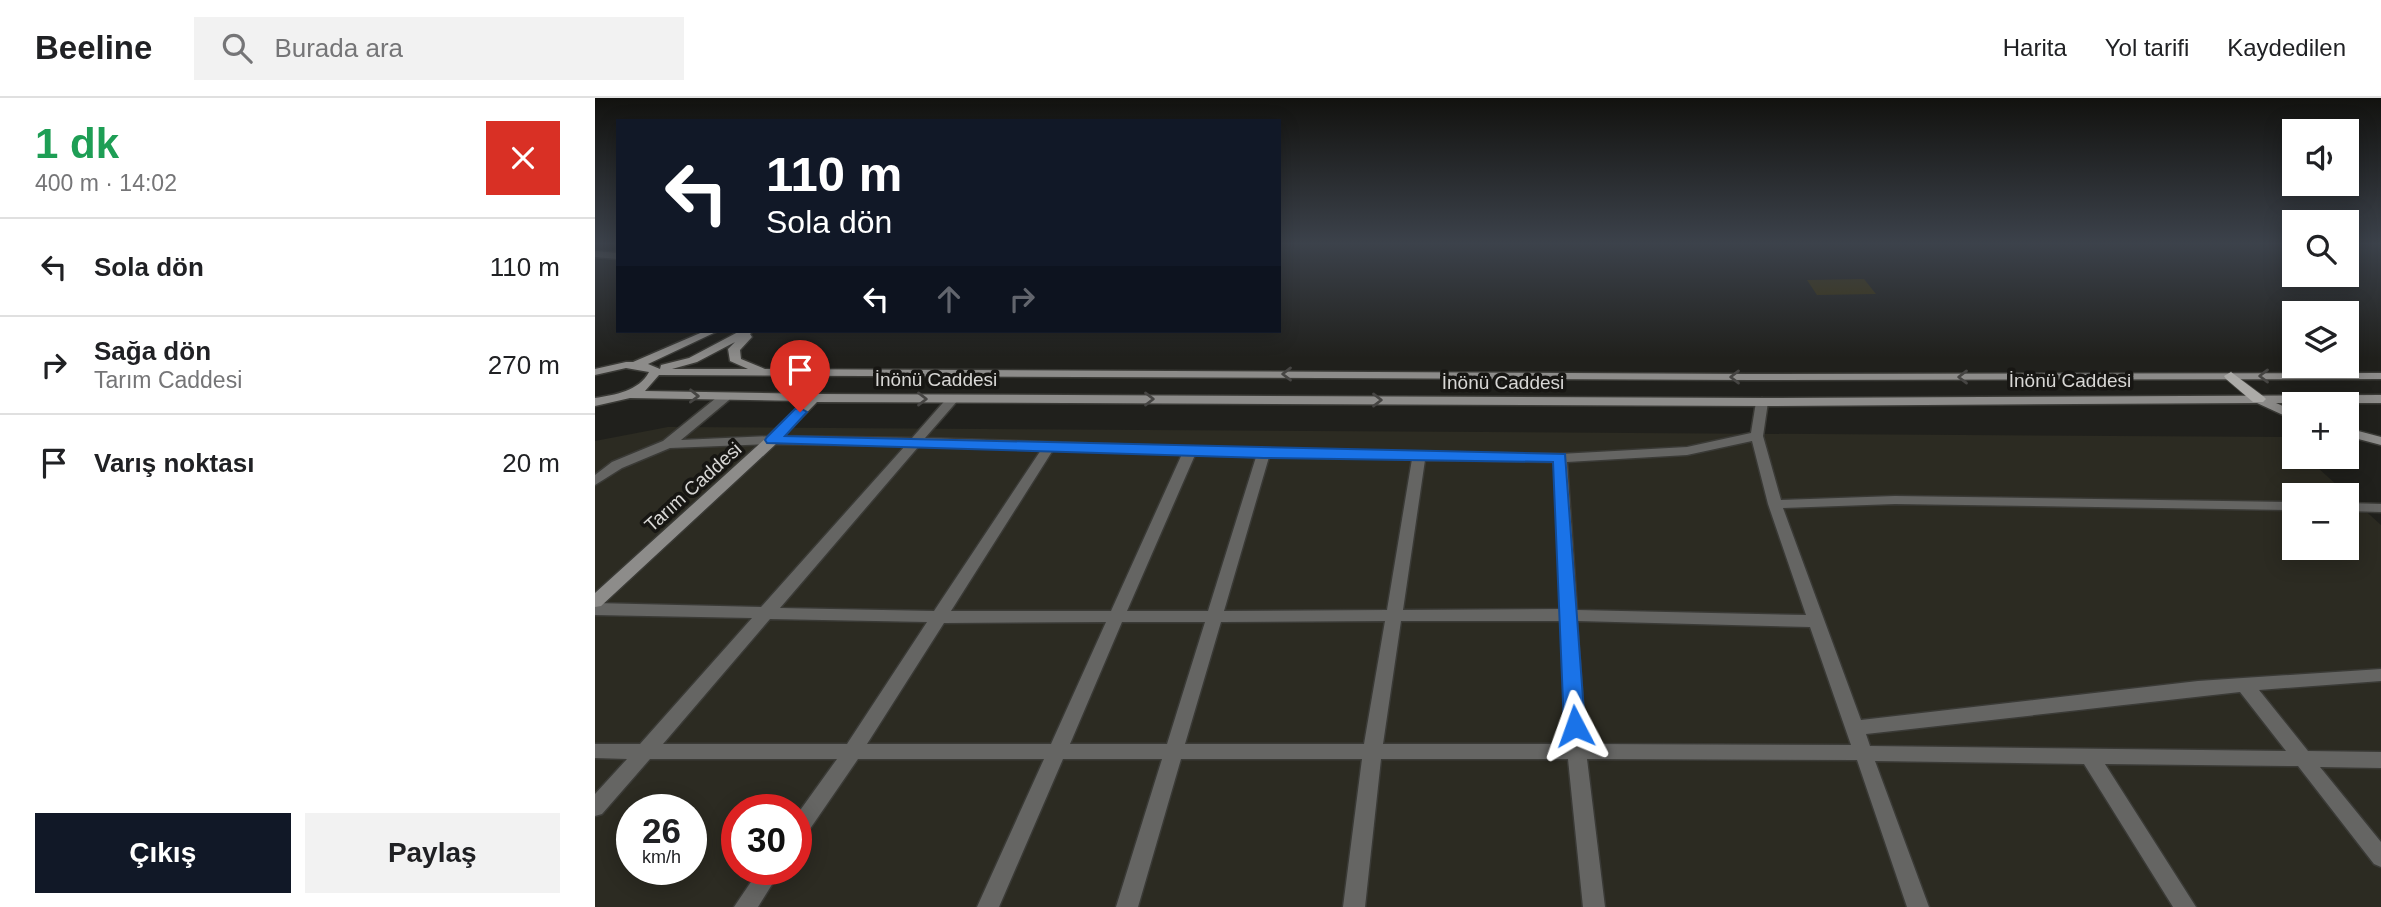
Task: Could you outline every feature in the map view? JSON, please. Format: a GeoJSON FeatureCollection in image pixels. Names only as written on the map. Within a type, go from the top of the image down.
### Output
{"type":"FeatureCollection","features":[{"type":"Feature","properties":{"kind":"main road"},"geometry":{"type":"LineString","coordinates":[[637,365],[709,333]]}},
{"type":"Feature","properties":{"kind":"main road"},"geometry":{"type":"LineString","coordinates":[[596,402],[626,394],[647,383],[655,371],[693,360],[744,333]]}},
{"type":"Feature","properties":{"kind":"main road"},"geometry":{"type":"LineString","coordinates":[[753,333],[734,349],[736,360],[770,373]]}},
{"type":"Feature","properties":{"kind":"main road"},"geometry":{"type":"LineString","coordinates":[[598,370],[637,365],[647,366],[655,371]]}},
{"type":"Feature","properties":{"kind":"main road","name":"İnönü Caddesi"},"geometry":{"type":"LineString","coordinates":[[655,371],[1733,377],[2381,376]]}},
{"type":"Feature","properties":{"kind":"main road"},"geometry":{"type":"LineString","coordinates":[[2231,376],[2258,399],[2282,410]]}},
{"type":"Feature","properties":{"kind":"main road","name":"İnönü Caddesi"},"geometry":{"type":"LineString","coordinates":[[626,394],[953,399],[1762,402],[2381,399]]}},
{"type":"Feature","properties":{"kind":"main road","name":"Tarım Caddesi"},"geometry":{"type":"LineString","coordinates":[[595,602],[772,440],[814,398]]}},
{"type":"Feature","properties":{"kind":"main road"},"geometry":{"type":"LineString","coordinates":[[2359,435],[2381,441]]}},
{"type":"Feature","properties":{"kind":"street"},"geometry":{"type":"LineString","coordinates":[[595,481],[617,465],[668,444],[725,397]]}},
{"type":"Feature","properties":{"kind":"street"},"geometry":{"type":"LineString","coordinates":[[595,808],[953,399]]}},
{"type":"Feature","properties":{"kind":"street"},"geometry":{"type":"LineString","coordinates":[[1762,402],[1757,436],[1775,504],[1918,907]]}},
{"type":"Feature","properties":{"kind":"street"},"geometry":{"type":"LineString","coordinates":[[668,444],[772,440],[915,442],[1264,453],[1560,458],[1687,451],[1757,436]]}},
{"type":"Feature","properties":{"kind":"street"},"geometry":{"type":"LineString","coordinates":[[812,810],[1049,447]]}},
{"type":"Feature","properties":{"kind":"street"},"geometry":{"type":"LineString","coordinates":[[988,907],[1190,451]]}},
{"type":"Feature","properties":{"kind":"street"},"geometry":{"type":"LineString","coordinates":[[1127,907],[1264,453]]}},
{"type":"Feature","properties":{"kind":"street"},"geometry":{"type":"LineString","coordinates":[[1354,907],[1372,753],[1419,456]]}},
{"type":"Feature","properties":{"kind":"street"},"geometry":{"type":"LineString","coordinates":[[1560,458],[1577,753],[1594,907]]}},
{"type":"Feature","properties":{"kind":"street"},"geometry":{"type":"LineString","coordinates":[[1775,504],[1895,500],[2282,506]]}},
{"type":"Feature","properties":{"kind":"street"},"geometry":{"type":"LineString","coordinates":[[2359,507],[2381,508]]}},
{"type":"Feature","properties":{"kind":"street"},"geometry":{"type":"LineString","coordinates":[[595,610],[940,617],[1567,615],[1816,621]]}},
{"type":"Feature","properties":{"kind":"street"},"geometry":{"type":"LineString","coordinates":[[1853,728],[2245,685],[2381,675]]}},
{"type":"Feature","properties":{"kind":"street"},"geometry":{"type":"LineString","coordinates":[[2245,685],[2381,858]]}},
{"type":"Feature","properties":{"kind":"street"},"geometry":{"type":"LineString","coordinates":[[595,751],[1577,753],[2381,761]]}},
{"type":"Feature","properties":{"kind":"street"},"geometry":{"type":"LineString","coordinates":[[2090,757],[2185,907]]}},
{"type":"Feature","properties":{"kind":"street"},"geometry":{"type":"LineString","coordinates":[[745,907],[760,885]]}},
{"type":"Feature","properties":{"kind":"shaded area"},"geometry":{"type":"Polygon","coordinates":[[[1808,282],[1866,282],[1876,294],[1817,295],[1808,282]]]}},
{"type":"Feature","properties":{"kind":"shaded area"},"geometry":{"type":"Polygon","coordinates":[[[668,427],[2282,437],[2282,469],[2319,469],[2335,483],[2282,483],[2282,560],[2359,560],[2359,505],[2381,525],[2381,907],[595,907],[595,441],[668,427]]]}},
{"type":"Feature","properties":{"kind":"route"},"geometry":{"type":"LineString","coordinates":[[800,412],[772,440],[1560,458],[1575,726]]}}]}
